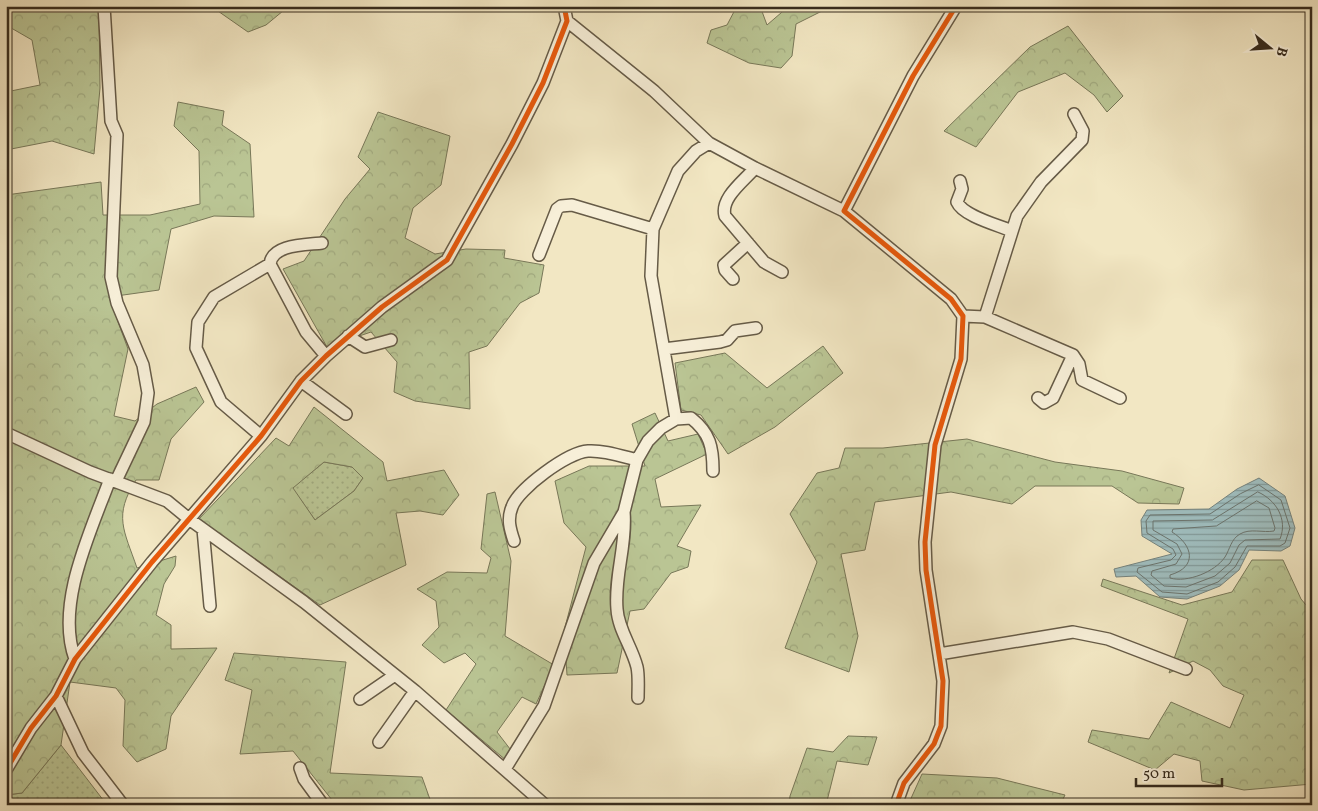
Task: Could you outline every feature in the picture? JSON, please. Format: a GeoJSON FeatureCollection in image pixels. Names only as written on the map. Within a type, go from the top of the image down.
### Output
{"type":"FeatureCollection","features":[{"type":"Feature","properties":{"kind":"street"},"geometry":{"type":"LineString","coordinates":[[75,660],[71,649],[71,590],[113,480],[144,422],[148,393],[143,365],[117,303],[111,277],[117,135],[111,121],[104,6]]}},
{"type":"Feature","properties":{"kind":"street"},"geometry":{"type":"LineString","coordinates":[[6,770],[31,728],[56,696],[75,660],[188,519],[261,436],[301,380],[382,307],[447,260],[512,144],[543,83],[567,21],[564,6]]}},
{"type":"Feature","properties":{"kind":"street"},"geometry":{"type":"LineString","coordinates":[[844,211],[913,76],[956,6]]}},
{"type":"Feature","properties":{"kind":"street"},"geometry":{"type":"LineString","coordinates":[[567,21],[654,91],[709,143],[755,168],[844,211],[951,299],[963,316],[961,359],[935,445],[926,516],[926,570],[943,681],[941,726],[934,744],[904,783],[896,805]]}},
{"type":"Feature","properties":{"kind":"street"},"geometry":{"type":"LineString","coordinates":[[985,317],[1017,216],[1042,182],[1082,140],[1083,131],[1074,114]]}},
{"type":"Feature","properties":{"kind":"street"},"geometry":{"type":"LineString","coordinates":[[676,420],[651,276],[653,229],[678,171],[696,151],[709,143]]}},
{"type":"Feature","properties":{"kind":"street"},"geometry":{"type":"LineString","coordinates":[[755,168],[729,197],[724,211],[725,216],[764,262],[782,272]]}},
{"type":"Feature","properties":{"kind":"street"},"geometry":{"type":"LineString","coordinates":[[960,181],[962,189],[957,202],[959,206],[970,214],[1012,231]]}},
{"type":"Feature","properties":{"kind":"street"},"geometry":{"type":"LineString","coordinates":[[539,254],[557,209],[561,206],[572,204],[588,208],[653,229]]}},
{"type":"Feature","properties":{"kind":"street"},"geometry":{"type":"LineString","coordinates":[[322,243],[278,251],[270,258],[270,264],[306,332],[326,356]]}},
{"type":"Feature","properties":{"kind":"street"},"geometry":{"type":"LineString","coordinates":[[733,279],[724,270],[724,265],[748,243]]}},
{"type":"Feature","properties":{"kind":"street"},"geometry":{"type":"LineString","coordinates":[[261,436],[221,402],[196,348],[198,322],[214,297],[270,264]]}},
{"type":"Feature","properties":{"kind":"street"},"geometry":{"type":"LineString","coordinates":[[963,316],[985,317],[1073,355],[1079,364],[1082,380],[1120,398]]}},
{"type":"Feature","properties":{"kind":"street"},"geometry":{"type":"LineString","coordinates":[[664,349],[720,342],[727,340],[736,331],[756,328]]}},
{"type":"Feature","properties":{"kind":"street"},"geometry":{"type":"LineString","coordinates":[[348,336],[365,347],[390,340]]}},
{"type":"Feature","properties":{"kind":"street"},"geometry":{"type":"LineString","coordinates":[[1038,398],[1044,403],[1053,398],[1073,355]]}},
{"type":"Feature","properties":{"kind":"street"},"geometry":{"type":"LineString","coordinates":[[301,380],[346,414]]}},
{"type":"Feature","properties":{"kind":"street"},"geometry":{"type":"LineString","coordinates":[[638,698],[638,669],[618,621],[616,606],[624,544],[624,512],[637,460],[648,441],[660,428],[676,420],[691,418],[710,438],[713,471]]}},
{"type":"Feature","properties":{"kind":"street"},"geometry":{"type":"LineString","coordinates":[[6,434],[167,501],[188,519],[304,602],[415,691],[545,805]]}},
{"type":"Feature","properties":{"kind":"street"},"geometry":{"type":"LineString","coordinates":[[514,541],[508,525],[511,508],[517,496],[566,459],[586,451],[637,460]]}},
{"type":"Feature","properties":{"kind":"street"},"geometry":{"type":"LineString","coordinates":[[505,769],[544,706],[594,563],[624,512]]}},
{"type":"Feature","properties":{"kind":"street"},"geometry":{"type":"LineString","coordinates":[[203,529],[210,606]]}},
{"type":"Feature","properties":{"kind":"street"},"geometry":{"type":"LineString","coordinates":[[940,654],[1073,632],[1108,639],[1186,669]]}},
{"type":"Feature","properties":{"kind":"street"},"geometry":{"type":"LineString","coordinates":[[360,699],[395,675]]}},
{"type":"Feature","properties":{"kind":"street"},"geometry":{"type":"LineString","coordinates":[[379,742],[415,691]]}},
{"type":"Feature","properties":{"kind":"street"},"geometry":{"type":"LineString","coordinates":[[56,696],[83,753],[122,805]]}},
{"type":"Feature","properties":{"kind":"street"},"geometry":{"type":"LineString","coordinates":[[300,768],[309,788],[323,805]]}},
{"type":"Feature","properties":{"kind":"green space"},"geometry":{"type":"Polygon","coordinates":[[[6,6],[99,6],[100,88],[94,154],[52,141],[6,150],[6,92],[40,85],[32,40],[6,25],[6,6]]]}},
{"type":"Feature","properties":{"kind":"green space"},"geometry":{"type":"Polygon","coordinates":[[[225,6],[289,6],[266,25],[248,32],[215,9],[225,6]]]}},
{"type":"Feature","properties":{"kind":"green space"},"geometry":{"type":"Polygon","coordinates":[[[737,6],[760,6],[767,25],[789,6],[821,6],[822,11],[796,24],[792,56],[781,68],[749,63],[707,43],[711,30],[727,25],[737,6]]]}},
{"type":"Feature","properties":{"kind":"green space"},"geometry":{"type":"Polygon","coordinates":[[[1068,26],[1123,96],[1107,112],[1094,95],[1065,73],[1018,92],[976,147],[944,131],[1030,47],[1068,26]]]}},
{"type":"Feature","properties":{"kind":"green space"},"geometry":{"type":"Polygon","coordinates":[[[178,102],[224,111],[222,125],[250,144],[254,217],[214,216],[171,229],[159,290],[109,297],[128,349],[114,416],[135,421],[157,404],[196,387],[204,402],[171,439],[159,480],[136,480],[125,504],[123,523],[137,568],[176,556],[175,566],[164,584],[156,615],[171,625],[171,649],[217,648],[171,716],[166,749],[137,762],[123,746],[125,700],[116,688],[70,682],[61,745],[22,793],[6,795],[6,195],[101,182],[103,215],[150,215],[200,204],[199,151],[174,126],[178,102]]]}},
{"type":"Feature","properties":{"kind":"green space"},"geometry":{"type":"Polygon","coordinates":[[[378,112],[450,136],[441,185],[413,208],[405,238],[435,254],[466,249],[505,250],[504,258],[544,265],[539,293],[520,303],[487,346],[469,352],[470,409],[415,401],[394,392],[397,362],[371,332],[327,347],[283,269],[304,261],[345,199],[370,169],[358,157],[378,112]]]}},
{"type":"Feature","properties":{"kind":"green space"},"geometry":{"type":"Polygon","coordinates":[[[823,346],[843,373],[775,427],[728,454],[701,415],[681,410],[675,363],[725,353],[767,388],[823,346]]]}},
{"type":"Feature","properties":{"kind":"green space"},"geometry":{"type":"Polygon","coordinates":[[[314,407],[383,462],[387,481],[444,470],[459,495],[443,515],[420,511],[396,513],[406,565],[320,605],[199,519],[276,438],[289,446],[314,407]],[[324,462],[293,488],[315,520],[354,491],[363,478],[352,467],[324,462]]]}},
{"type":"Feature","properties":{"kind":"green space"},"geometry":{"type":"Polygon","coordinates":[[[655,413],[668,441],[698,434],[707,454],[655,479],[661,507],[701,505],[677,546],[691,551],[688,567],[671,573],[644,609],[630,611],[617,673],[567,675],[564,631],[586,547],[564,523],[555,481],[589,466],[645,466],[632,424],[655,413]]]}},
{"type":"Feature","properties":{"kind":"green space"},"geometry":{"type":"Polygon","coordinates":[[[967,439],[1055,462],[1122,471],[1184,488],[1179,504],[1138,503],[1112,486],[1035,486],[1012,504],[951,492],[875,502],[865,550],[841,554],[858,636],[849,672],[785,648],[817,562],[790,514],[817,473],[839,468],[845,448],[883,448],[967,439]]]}},
{"type":"Feature","properties":{"kind":"green space"},"geometry":{"type":"Polygon","coordinates":[[[324,462],[352,467],[363,478],[354,491],[315,520],[292,488],[324,462]]]}},
{"type":"Feature","properties":{"kind":"green space"},"geometry":{"type":"Polygon","coordinates":[[[495,492],[511,561],[505,636],[554,665],[536,704],[522,697],[497,732],[517,758],[513,766],[446,710],[476,664],[465,653],[444,663],[422,645],[439,627],[436,601],[417,589],[447,572],[487,573],[491,558],[481,549],[487,494],[495,492]]]}},
{"type":"Feature","properties":{"kind":"green space"},"geometry":{"type":"Polygon","coordinates":[[[1252,560],[1283,560],[1301,599],[1312,612],[1312,784],[1244,790],[1202,781],[1200,761],[1174,754],[1155,770],[1088,742],[1092,730],[1149,739],[1171,702],[1230,728],[1244,695],[1223,686],[1210,670],[1193,661],[1169,673],[1188,619],[1101,586],[1103,579],[1182,605],[1232,592],[1252,560]]]}},
{"type":"Feature","properties":{"kind":"green space"},"geometry":{"type":"Polygon","coordinates":[[[234,653],[346,662],[330,773],[422,777],[432,805],[336,805],[293,751],[240,754],[252,690],[225,680],[234,653]]]}},
{"type":"Feature","properties":{"kind":"green space"},"geometry":{"type":"Polygon","coordinates":[[[848,736],[877,737],[868,765],[837,761],[826,805],[789,805],[790,796],[807,748],[833,752],[848,736]]]}},
{"type":"Feature","properties":{"kind":"green space"},"geometry":{"type":"Polygon","coordinates":[[[61,745],[107,805],[6,805],[6,795],[22,793],[61,745]]]}},
{"type":"Feature","properties":{"kind":"green space"},"geometry":{"type":"Polygon","coordinates":[[[922,774],[997,778],[1065,795],[1060,805],[908,805],[922,774]]]}},
{"type":"Feature","properties":{"kind":"water"},"geometry":{"type":"Polygon","coordinates":[[[1259,478],[1285,496],[1295,528],[1290,546],[1281,551],[1249,550],[1239,570],[1220,586],[1187,599],[1160,597],[1136,576],[1116,577],[1114,569],[1172,554],[1142,536],[1141,520],[1147,510],[1209,509],[1237,489],[1259,478]]]}},
{"type":"Feature","properties":{"kind":"cycle path"},"geometry":{"type":"LineString","coordinates":[[6,770],[31,728],[56,696],[75,659],[152,562],[261,436],[301,381],[326,356],[382,307],[447,260],[512,144],[543,83],[567,21],[564,6]]}},
{"type":"Feature","properties":{"kind":"cycle path"},"geometry":{"type":"LineString","coordinates":[[896,805],[904,783],[934,744],[941,726],[943,681],[926,570],[925,542],[935,445],[961,359],[963,316],[951,299],[844,211],[913,76],[956,6]]}}]}
